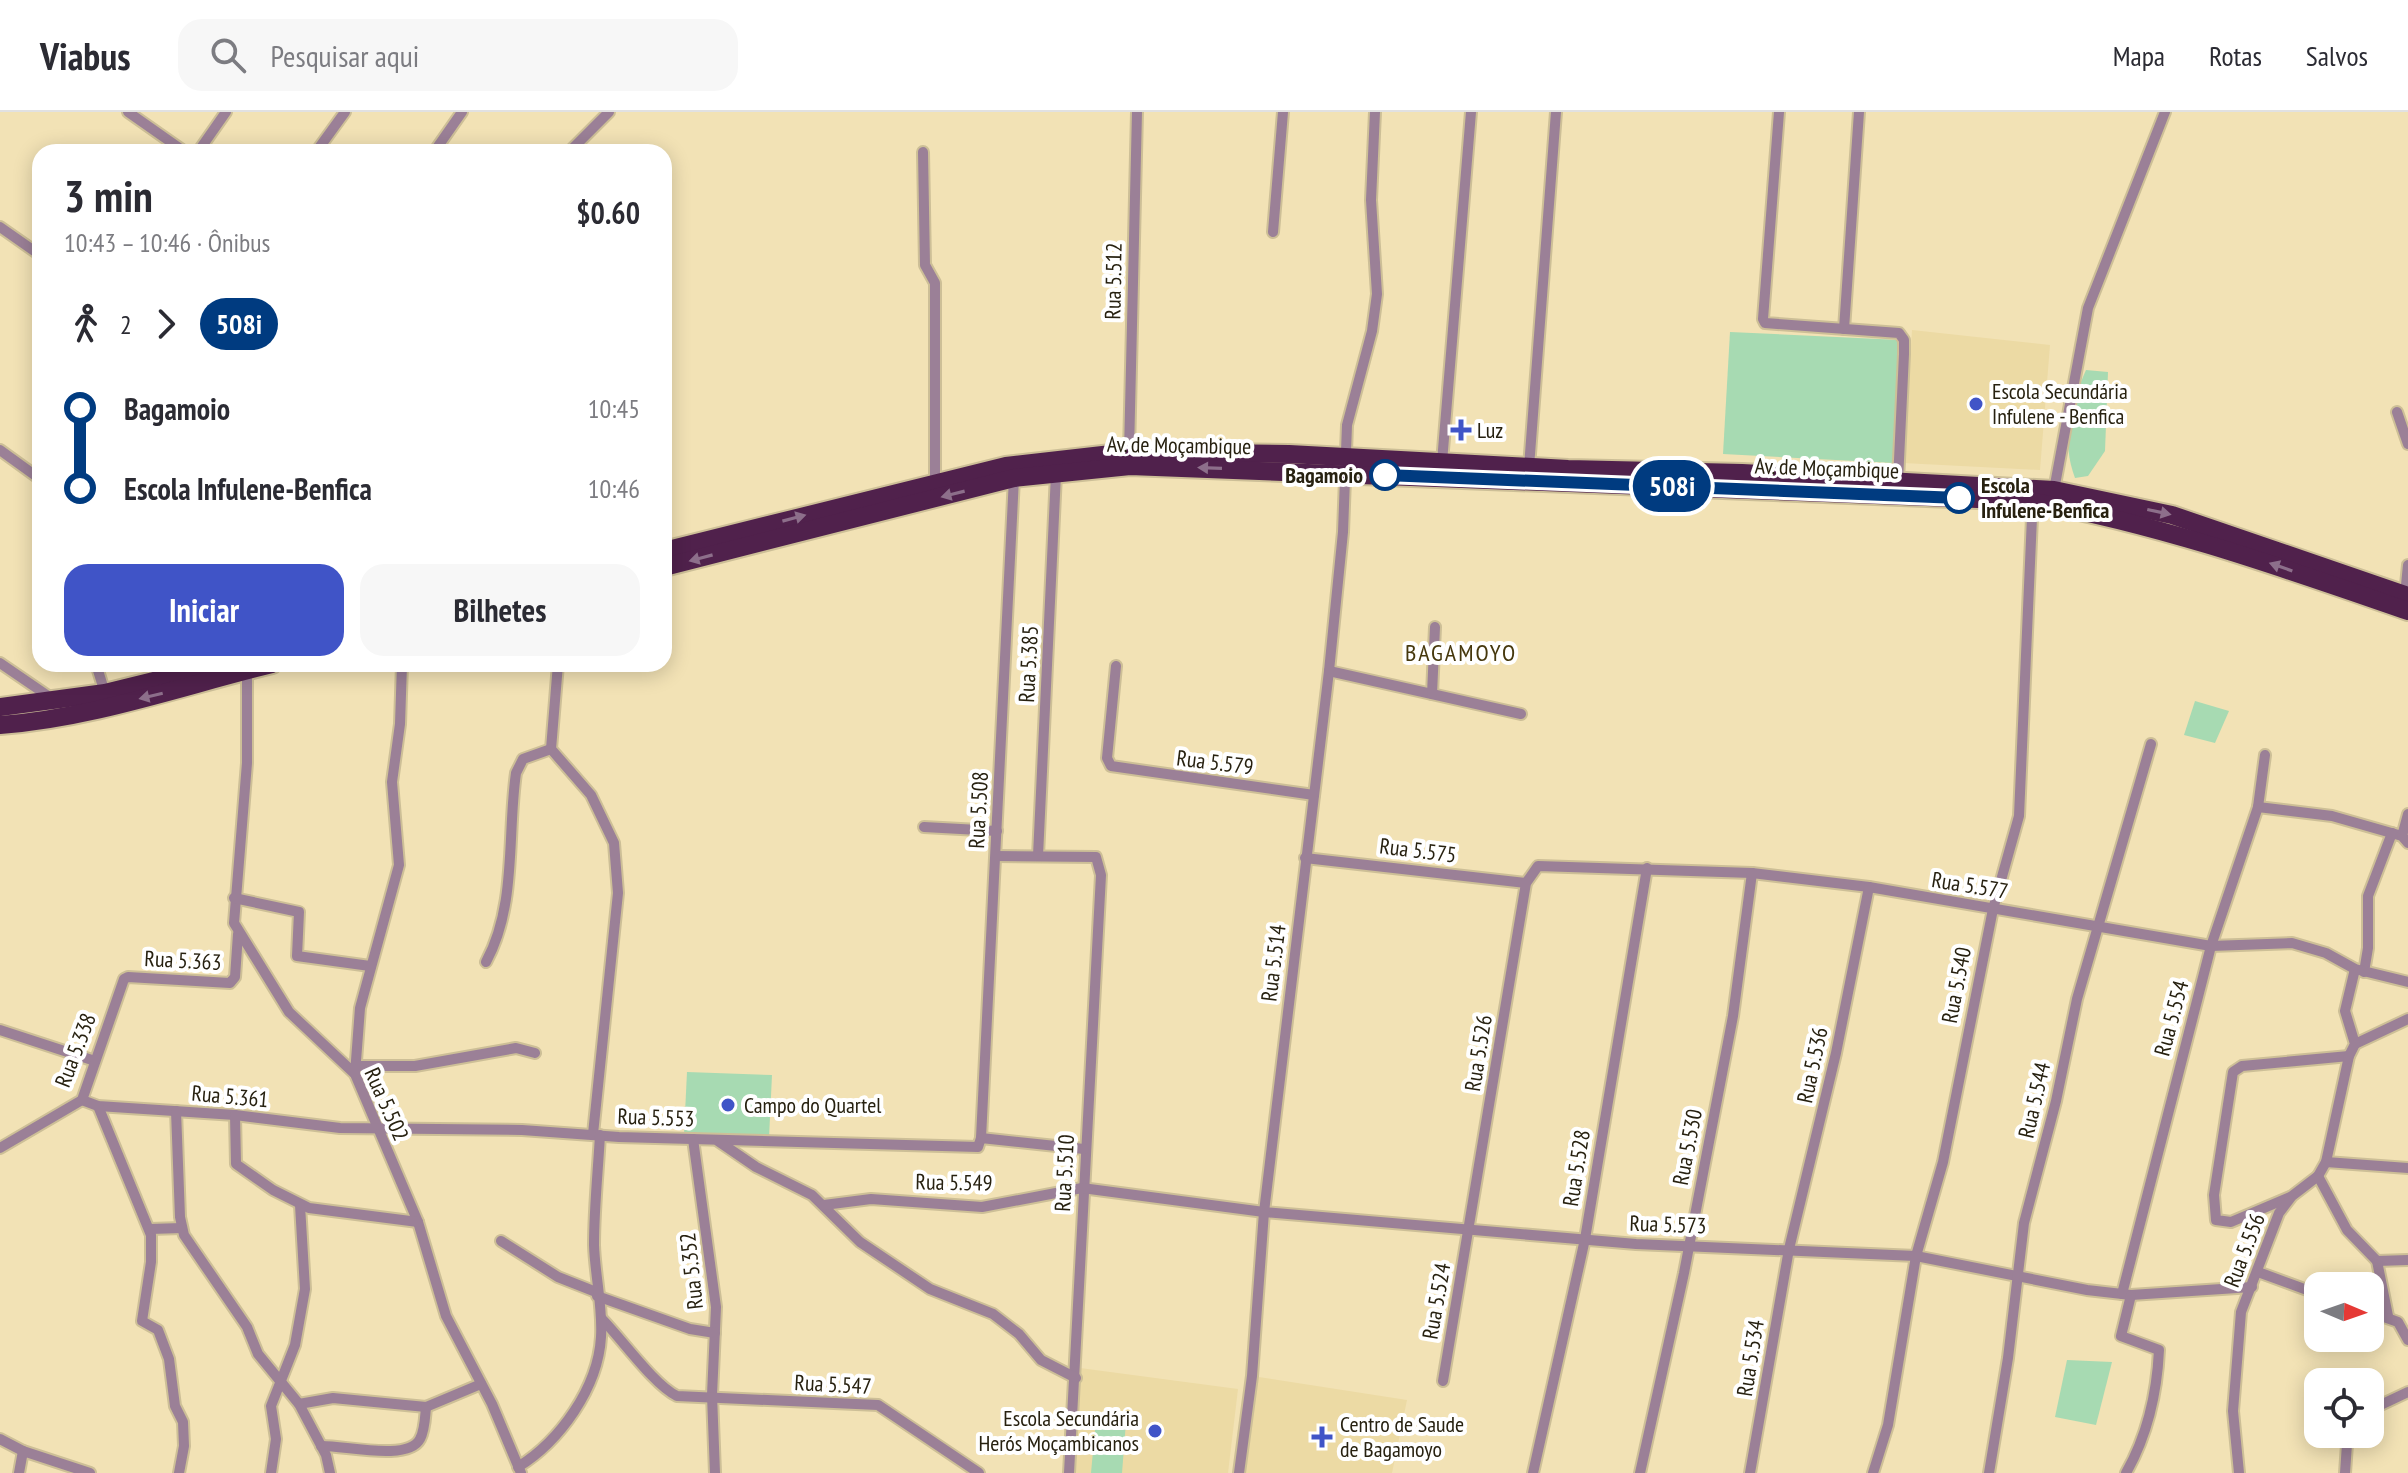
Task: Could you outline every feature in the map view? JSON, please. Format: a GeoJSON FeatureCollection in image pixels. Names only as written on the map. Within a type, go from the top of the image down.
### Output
{"type":"FeatureCollection","features":[{"type":"Feature","properties":{"kind":"highway","name":"Av. de Moçambique"},"geometry":{"type":"LineString","coordinates":[[672,549],[1006,466],[1129,452],[1276,454],[1292,463]]}},
{"type":"Feature","properties":{"kind":"highway","name":"Av. de Moçambique"},"geometry":{"type":"LineString","coordinates":[[1344,466],[1442,462],[2054,490],[2172,515],[2407,600]]}},
{"type":"Feature","properties":{"kind":"highway","name":"Av. de Moçambique"},"geometry":{"type":"LineString","coordinates":[[672,565],[1014,478],[1130,466],[1292,463],[2029,501],[2099,513],[2185,535],[2407,600]]}},
{"type":"Feature","properties":{"kind":"highway"},"geometry":{"type":"LineString","coordinates":[[0,707],[57,702],[219,672]]}},
{"type":"Feature","properties":{"kind":"highway"},"geometry":{"type":"LineString","coordinates":[[0,725],[52,719],[221,672]]}},
{"type":"Feature","properties":{"kind":"street"},"geometry":{"type":"LineString","coordinates":[[128,112],[174,144]]}},
{"type":"Feature","properties":{"kind":"street"},"geometry":{"type":"LineString","coordinates":[[204,144],[226,112]]}},
{"type":"Feature","properties":{"kind":"street"},"geometry":{"type":"LineString","coordinates":[[322,144],[345,112]]}},
{"type":"Feature","properties":{"kind":"street"},"geometry":{"type":"LineString","coordinates":[[440,144],[462,112]]}},
{"type":"Feature","properties":{"kind":"street"},"geometry":{"type":"LineString","coordinates":[[577,144],[609,112]]}},
{"type":"Feature","properties":{"kind":"street","name":"Rua 5.512"},"geometry":{"type":"LineString","coordinates":[[1129,452],[1137,112]]}},
{"type":"Feature","properties":{"kind":"street"},"geometry":{"type":"LineString","coordinates":[[1273,232],[1283,112]]}},
{"type":"Feature","properties":{"kind":"street","name":"Rua 5.514"},"geometry":{"type":"LineString","coordinates":[[1239,1473],[1252,1376],[1264,1212],[1329,671],[1343,532],[1344,466],[1350,408],[1372,331],[1377,294],[1371,200],[1375,112]]}},
{"type":"Feature","properties":{"kind":"street"},"geometry":{"type":"LineString","coordinates":[[1442,462],[1471,112]]}},
{"type":"Feature","properties":{"kind":"street"},"geometry":{"type":"LineString","coordinates":[[1529,467],[1556,112]]}},
{"type":"Feature","properties":{"kind":"street"},"geometry":{"type":"LineString","coordinates":[[1779,112],[1763,319],[1770,325],[1787,328],[1891,331],[1904,340],[1898,481]]}},
{"type":"Feature","properties":{"kind":"street"},"geometry":{"type":"LineString","coordinates":[[1844,329],[1859,112]]}},
{"type":"Feature","properties":{"kind":"street"},"geometry":{"type":"LineString","coordinates":[[2054,490],[2088,308],[2165,112]]}},
{"type":"Feature","properties":{"kind":"street"},"geometry":{"type":"LineString","coordinates":[[923,152],[925,265],[935,283],[935,483]]}},
{"type":"Feature","properties":{"kind":"street"},"geometry":{"type":"LineString","coordinates":[[0,227],[32,249]]}},
{"type":"Feature","properties":{"kind":"street"},"geometry":{"type":"LineString","coordinates":[[2397,412],[2408,444]]}},
{"type":"Feature","properties":{"kind":"street"},"geometry":{"type":"LineString","coordinates":[[0,450],[32,473]]}},
{"type":"Feature","properties":{"kind":"street","name":"Rua 5.385"},"geometry":{"type":"LineString","coordinates":[[1038,856],[1056,474]]}},
{"type":"Feature","properties":{"kind":"street","name":"Rua 5.508"},"geometry":{"type":"LineString","coordinates":[[981,1141],[1014,478]]}},
{"type":"Feature","properties":{"kind":"street","name":"Rua 5.540"},"geometry":{"type":"LineString","coordinates":[[1873,1473],[1888,1425],[1916,1256],[1941,1173],[1993,909],[2011,851],[2023,788],[2032,517],[2029,501]]}},
{"type":"Feature","properties":{"kind":"street"},"geometry":{"type":"LineString","coordinates":[[2407,600],[2408,565]]}},
{"type":"Feature","properties":{"kind":"street"},"geometry":{"type":"LineString","coordinates":[[1432,694],[1435,627]]}},
{"type":"Feature","properties":{"kind":"street"},"geometry":{"type":"LineString","coordinates":[[0,663],[57,702]]}},
{"type":"Feature","properties":{"kind":"street","name":"Rua 5.579"},"geometry":{"type":"LineString","coordinates":[[1116,666],[1107,758],[1111,766],[1314,795]]}},
{"type":"Feature","properties":{"kind":"street"},"geometry":{"type":"LineString","coordinates":[[1329,671],[1521,714]]}},
{"type":"Feature","properties":{"kind":"street"},"geometry":{"type":"LineString","coordinates":[[99,672],[106,691]]}},
{"type":"Feature","properties":{"kind":"street","name":"Rua 5.502"},"geometry":{"type":"LineString","coordinates":[[247,672],[247,763],[234,923],[289,1012],[356,1070],[376,1129],[418,1222],[446,1316],[520,1470]]}},
{"type":"Feature","properties":{"kind":"street"},"geometry":{"type":"LineString","coordinates":[[402,672],[400,724],[392,782],[399,865],[360,1008],[356,1070],[415,1066],[516,1048],[535,1053]]}},
{"type":"Feature","properties":{"kind":"street"},"geometry":{"type":"LineString","coordinates":[[520,1470],[546,1449],[579,1400],[598,1358],[601,1318],[594,1243],[597,1135],[618,893],[614,843],[591,795],[551,749],[557,672]]}},
{"type":"Feature","properties":{"kind":"street","name":"Rua 5.544"},"geometry":{"type":"LineString","coordinates":[[1989,1473],[2019,1277],[2024,1223],[2056,1101],[2077,999],[2151,744]]}},
{"type":"Feature","properties":{"kind":"street"},"geometry":{"type":"LineString","coordinates":[[486,962],[495,946],[504,911],[516,773],[523,759],[551,749]]}},
{"type":"Feature","properties":{"kind":"street","name":"Rua 5.554"},"geometry":{"type":"LineString","coordinates":[[2126,1473],[2143,1435],[2158,1376],[2159,1350],[2121,1336],[2126,1295],[2211,946],[2258,807],[2265,755]]}},
{"type":"Feature","properties":{"kind":"street"},"geometry":{"type":"LineString","coordinates":[[2258,807],[2332,816],[2401,837]]}},
{"type":"Feature","properties":{"kind":"street"},"geometry":{"type":"LineString","coordinates":[[2408,814],[2401,837],[2368,896],[2368,948],[2345,1011],[2355,1044],[2408,1019]]}},
{"type":"Feature","properties":{"kind":"street"},"geometry":{"type":"LineString","coordinates":[[924,827],[997,831]]}},
{"type":"Feature","properties":{"kind":"street"},"geometry":{"type":"LineString","coordinates":[[996,856],[1038,856]]}},
{"type":"Feature","properties":{"kind":"street","name":"Rua 5.510"},"geometry":{"type":"LineString","coordinates":[[1038,856],[1096,857],[1101,875],[1069,1473]]}},
{"type":"Feature","properties":{"kind":"street","name":"Rua 5.575"},"geometry":{"type":"LineString","coordinates":[[1305,858],[1526,883]]}},
{"type":"Feature","properties":{"kind":"street","name":"Rua 5.577"},"geometry":{"type":"LineString","coordinates":[[1526,883],[1538,866],[1752,873],[1869,887],[2211,946],[2292,943],[2326,953],[2360,971],[2408,982]]}},
{"type":"Feature","properties":{"kind":"street","name":"Rua 5.528"},"geometry":{"type":"LineString","coordinates":[[1533,1473],[1585,1239],[1647,868]]}},
{"type":"Feature","properties":{"kind":"street","name":"Rua 5.530"},"geometry":{"type":"LineString","coordinates":[[1640,1473],[1733,1016],[1752,873]]}},
{"type":"Feature","properties":{"kind":"street","name":"Rua 5.526"},"geometry":{"type":"LineString","coordinates":[[1469,1229],[1526,883]]}},
{"type":"Feature","properties":{"kind":"street","name":"Rua 5.536"},"geometry":{"type":"LineString","coordinates":[[1789,1249],[1836,1053],[1869,887]]}},
{"type":"Feature","properties":{"kind":"street"},"geometry":{"type":"LineString","coordinates":[[234,898],[299,912],[297,956],[370,966]]}},
{"type":"Feature","properties":{"kind":"street","name":"Rua 5.363"},"geometry":{"type":"LineString","coordinates":[[128,977],[230,983],[235,977],[239,932]]}},
{"type":"Feature","properties":{"kind":"street","name":"Rua 5.338"},"geometry":{"type":"LineString","coordinates":[[0,1148],[82,1100],[119,985],[128,977]]}},
{"type":"Feature","properties":{"kind":"street"},"geometry":{"type":"LineString","coordinates":[[0,1030],[95,1061]]}},
{"type":"Feature","properties":{"kind":"street","name":"Rua 5.556"},"geometry":{"type":"LineString","coordinates":[[2239,1473],[2233,1411],[2241,1312],[2279,1213],[2292,1196],[2318,1176],[2326,1162],[2338,1121],[2349,1056],[2355,1044]]}},
{"type":"Feature","properties":{"kind":"street"},"geometry":{"type":"LineString","coordinates":[[2292,1196],[2231,1222],[2216,1220],[2214,1195],[2233,1072],[2242,1066],[2349,1056]]}},
{"type":"Feature","properties":{"kind":"street","name":"Rua 5.361"},"geometry":{"type":"LineString","coordinates":[[82,1100],[98,1106],[376,1129]]}},
{"type":"Feature","properties":{"kind":"street"},"geometry":{"type":"LineString","coordinates":[[98,1106],[118,1162],[150,1229],[151,1262],[142,1321],[158,1330],[169,1359],[175,1406],[183,1422],[184,1446],[179,1473]]}},
{"type":"Feature","properties":{"kind":"street"},"geometry":{"type":"LineString","coordinates":[[176,1111],[182,1228],[203,1266],[247,1327],[258,1354],[299,1404],[321,1446],[330,1473]]}},
{"type":"Feature","properties":{"kind":"street"},"geometry":{"type":"LineString","coordinates":[[235,1115],[236,1164],[300,1205],[418,1222]]}},
{"type":"Feature","properties":{"kind":"street","name":"Rua 5.553"},"geometry":{"type":"LineString","coordinates":[[376,1129],[973,1148],[981,1141],[1084,1149]]}},
{"type":"Feature","properties":{"kind":"street","name":"Rua 5.352"},"geometry":{"type":"LineString","coordinates":[[693,1139],[709,1240],[715,1333],[715,1473]]}},
{"type":"Feature","properties":{"kind":"street"},"geometry":{"type":"LineString","coordinates":[[716,1140],[756,1167],[803,1189],[872,1250],[930,1289],[993,1314],[1019,1334],[1041,1360],[1076,1378]]}},
{"type":"Feature","properties":{"kind":"street"},"geometry":{"type":"LineString","coordinates":[[2326,1162],[2408,1168]]}},
{"type":"Feature","properties":{"kind":"street"},"geometry":{"type":"LineString","coordinates":[[2318,1176],[2347,1230],[2377,1261],[2388,1316]]}},
{"type":"Feature","properties":{"kind":"street","name":"Rua 5.573"},"geometry":{"type":"LineString","coordinates":[[1082,1188],[1264,1212],[1585,1239],[1916,1256],[2126,1295],[2252,1287]]}},
{"type":"Feature","properties":{"kind":"street","name":"Rua 5.549"},"geometry":{"type":"LineString","coordinates":[[824,1205],[871,1199],[982,1207],[1082,1188]]}},
{"type":"Feature","properties":{"kind":"street"},"geometry":{"type":"LineString","coordinates":[[271,1473],[276,1439],[271,1406],[295,1345],[304,1303],[300,1205]]}},
{"type":"Feature","properties":{"kind":"street"},"geometry":{"type":"LineString","coordinates":[[150,1229],[182,1228]]}},
{"type":"Feature","properties":{"kind":"street","name":"Rua 5.524"},"geometry":{"type":"LineString","coordinates":[[1443,1381],[1469,1229]]}},
{"type":"Feature","properties":{"kind":"street"},"geometry":{"type":"LineString","coordinates":[[501,1241],[558,1277],[597,1294],[690,1329],[715,1333]]}},
{"type":"Feature","properties":{"kind":"street","name":"Rua 5.534"},"geometry":{"type":"LineString","coordinates":[[1750,1473],[1789,1249]]}},
{"type":"Feature","properties":{"kind":"street"},"geometry":{"type":"LineString","coordinates":[[2377,1261],[2408,1260]]}},
{"type":"Feature","properties":{"kind":"street"},"geometry":{"type":"LineString","coordinates":[[2258,1272],[2304,1289]]}},
{"type":"Feature","properties":{"kind":"street"},"geometry":{"type":"LineString","coordinates":[[2384,1315],[2398,1322],[2408,1340]]}},
{"type":"Feature","properties":{"kind":"street","name":"Rua 5.547"},"geometry":{"type":"LineString","coordinates":[[601,1318],[640,1358],[659,1386],[677,1396],[713,1405],[843,1401],[878,1405],[979,1473]]}},
{"type":"Feature","properties":{"kind":"street"},"geometry":{"type":"LineString","coordinates":[[299,1404],[333,1398],[426,1407],[481,1384]]}},
{"type":"Feature","properties":{"kind":"street"},"geometry":{"type":"LineString","coordinates":[[2384,1403],[2408,1392]]}},
{"type":"Feature","properties":{"kind":"street"},"geometry":{"type":"LineString","coordinates":[[321,1446],[392,1451],[415,1446],[422,1436],[426,1407]]}},
{"type":"Feature","properties":{"kind":"street"},"geometry":{"type":"LineString","coordinates":[[0,1439],[23,1451],[90,1473]]}},
{"type":"Feature","properties":{"kind":"street"},"geometry":{"type":"LineString","coordinates":[[2345,1473],[2347,1448]]}},
{"type":"Feature","properties":{"kind":"street"},"geometry":{"type":"LineString","coordinates":[[19,1473],[23,1451]]}},
{"type":"Feature","properties":{"kind":"shaded area","name":"Escola Secundária Infulene - Benfica"},"geometry":{"type":"Polygon","coordinates":[[[1912,330],[2050,345],[2040,470],[1903,463],[1912,330]]]}},
{"type":"Feature","properties":{"kind":"shaded area","name":"Escola Secundária Herós Moçambicanos"},"geometry":{"type":"Polygon","coordinates":[[[1080,1368],[1238,1389],[1228,1473],[1074,1473],[1080,1368]]]}},
{"type":"Feature","properties":{"kind":"shaded area","name":"Centro de Saude de Bagamoyo"},"geometry":{"type":"Polygon","coordinates":[[[1252,1376],[1407,1400],[1392,1473],[1241,1473],[1252,1376]]]}},
{"type":"Feature","properties":{"kind":"green space"},"geometry":{"type":"Polygon","coordinates":[[[1730,332],[1900,340],[1894,463],[1723,454],[1730,332]]]}},
{"type":"Feature","properties":{"kind":"green space"},"geometry":{"type":"Polygon","coordinates":[[[2086,370],[2108,372],[2105,451],[2088,476],[2075,478],[2069,451],[2069,424],[2086,370]]]}},
{"type":"Feature","properties":{"kind":"green space"},"geometry":{"type":"Polygon","coordinates":[[[2195,701],[2229,711],[2215,743],[2184,735],[2195,701]]]}},
{"type":"Feature","properties":{"kind":"green space","name":"Campo do Quartel"},"geometry":{"type":"Polygon","coordinates":[[[687,1072],[772,1075],[769,1138],[684,1134],[687,1072]]]}},
{"type":"Feature","properties":{"kind":"green space"},"geometry":{"type":"Polygon","coordinates":[[[2067,1360],[2112,1362],[2096,1425],[2055,1417],[2067,1360]]]}},
{"type":"Feature","properties":{"kind":"green space"},"geometry":{"type":"Polygon","coordinates":[[[1096,1419],[1126,1422],[1122,1473],[1091,1473],[1096,1419]]]}},
{"type":"Feature","properties":{"kind":"bus line","name":"508i"},"geometry":{"type":"LineString","coordinates":[[1385,475],[1959,498]]}},
{"type":"Feature","properties":{"kind":"place","name":"Escola Secundária Infulene - Benfica"},"geometry":{"type":"Point","coordinates":[1976,404]}},
{"type":"Feature","properties":{"kind":"place","name":"Luz"},"geometry":{"type":"Point","coordinates":[1461,430]}},
{"type":"Feature","properties":{"kind":"place","name":"Bagamoio"},"geometry":{"type":"Point","coordinates":[1385,475]}},
{"type":"Feature","properties":{"kind":"place","name":"Escola Infulene-Benfica"},"geometry":{"type":"Point","coordinates":[1959,498]}},
{"type":"Feature","properties":{"kind":"place","name":"Campo do Quartel"},"geometry":{"type":"Point","coordinates":[728,1105]}},
{"type":"Feature","properties":{"kind":"place","name":"Escola Secundária Herós Moçambicanos"},"geometry":{"type":"Point","coordinates":[1155,1431]}},
{"type":"Feature","properties":{"kind":"place","name":"Centro de Saude de Bagamoyo"},"geometry":{"type":"Point","coordinates":[1322,1437]}},
{"type":"Feature","properties":{"kind":"district","name":"BAGAMOYO"},"geometry":{"type":"Point","coordinates":[1461,652]}}]}
